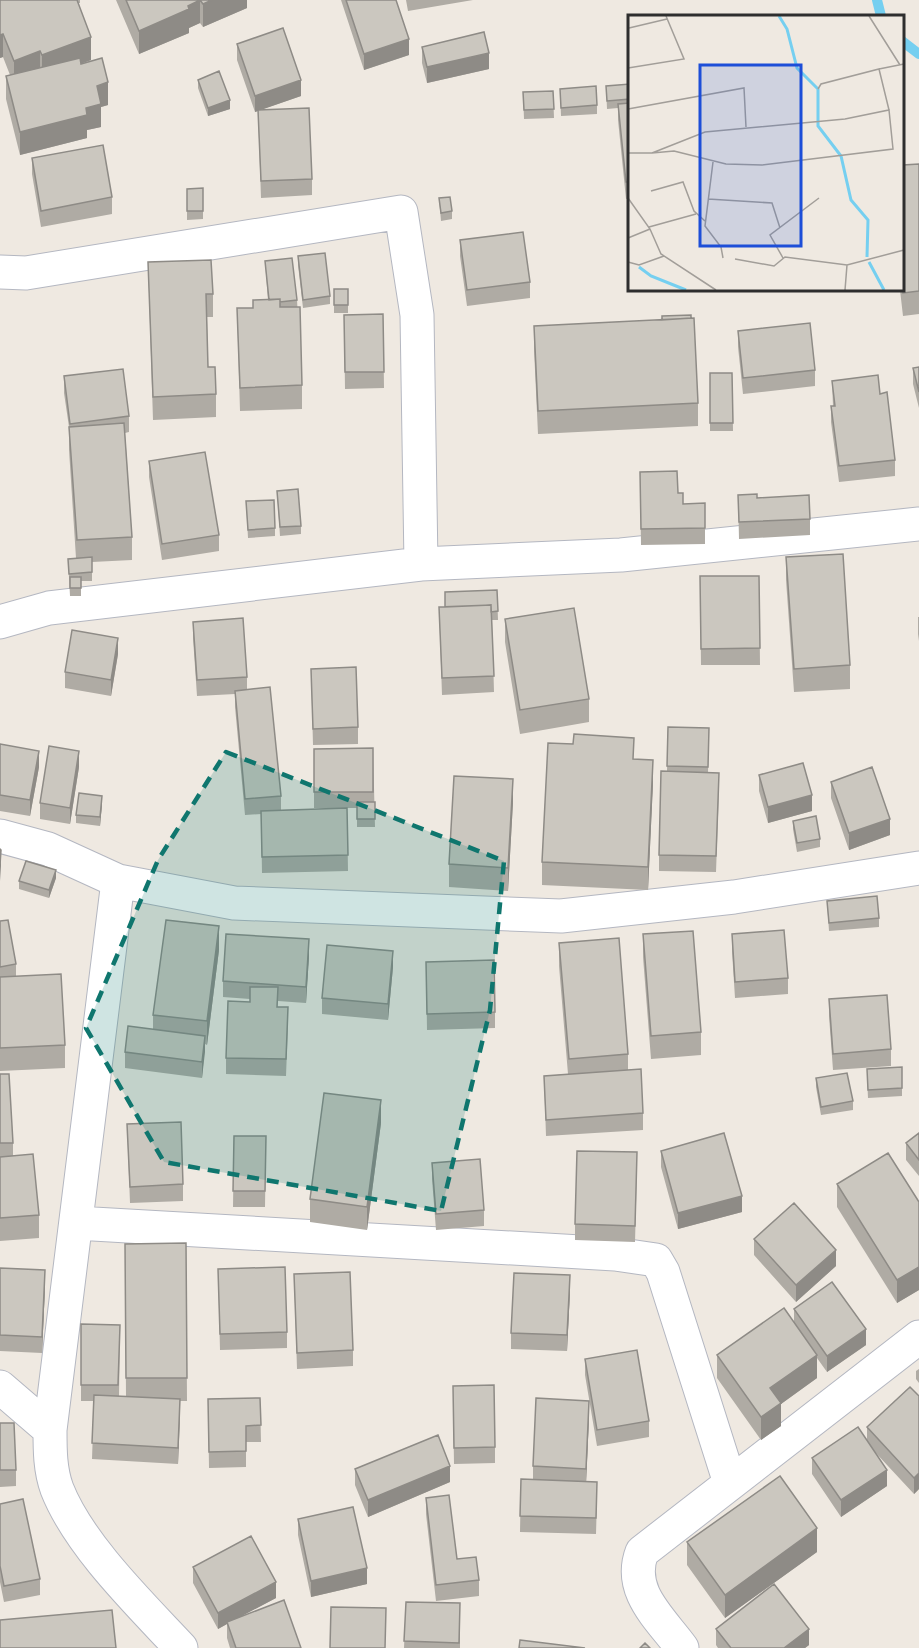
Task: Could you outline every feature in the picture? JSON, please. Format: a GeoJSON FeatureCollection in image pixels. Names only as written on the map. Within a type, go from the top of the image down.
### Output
{"type":"FeatureCollection","features":[{"type":"Feature","properties":{"kind":"street"},"geometry":{"type":"LineString","coordinates":[[0,272],[26,273],[401,212],[417,315],[421,564]]}},
{"type":"Feature","properties":{"kind":"street"},"geometry":{"type":"LineString","coordinates":[[0,622],[49,608],[421,564],[621,555],[919,524]]}},
{"type":"Feature","properties":{"kind":"street"},"geometry":{"type":"LineString","coordinates":[[0,836],[48,849],[118,881],[234,903],[561,916],[734,897],[919,868]]}},
{"type":"Feature","properties":{"kind":"street"},"geometry":{"type":"LineString","coordinates":[[118,881],[50,1430],[51,1464],[57,1488],[74,1522],[127,1590],[181,1648]]}},
{"type":"Feature","properties":{"kind":"street"},"geometry":{"type":"LineString","coordinates":[[76,1223],[615,1254],[656,1260],[663,1272],[730,1483]]}},
{"type":"Feature","properties":{"kind":"street"},"geometry":{"type":"LineString","coordinates":[[682,1648],[641,1592],[636,1568],[642,1552],[919,1337]]}},
{"type":"Feature","properties":{"kind":"street"},"geometry":{"type":"LineString","coordinates":[[0,1387],[50,1430]]}},
{"type":"Feature","properties":{"kind":"highlighted area"},"geometry":{"type":"Polygon","coordinates":[[[226,752],[504,861],[490,1010],[441,1211],[164,1162],[86,1028],[158,860],[226,752]]]}},
{"type":"Feature","properties":{"kind":"building"},"geometry":{"type":"Polygon","coordinates":[[[0,0],[77,0],[91,37],[42,55],[40,51],[14,61],[3,34],[0,35],[0,0]]]}},
{"type":"Feature","properties":{"kind":"building"},"geometry":{"type":"Polygon","coordinates":[[[126,0],[200,0],[188,6],[189,9],[139,31],[126,0]]]}},
{"type":"Feature","properties":{"kind":"building"},"geometry":{"type":"Polygon","coordinates":[[[200,0],[212,0],[203,4],[200,0]]]}},
{"type":"Feature","properties":{"kind":"building"},"geometry":{"type":"Polygon","coordinates":[[[346,0],[396,0],[409,39],[364,54],[346,0]]]}},
{"type":"Feature","properties":{"kind":"building"},"geometry":{"type":"Polygon","coordinates":[[[283,28],[301,80],[255,96],[237,44],[283,28]]]}},
{"type":"Feature","properties":{"kind":"building"},"geometry":{"type":"Polygon","coordinates":[[[484,32],[489,53],[427,67],[422,47],[484,32]]]}},
{"type":"Feature","properties":{"kind":"building"},"geometry":{"type":"Polygon","coordinates":[[[80,58],[81,64],[102,58],[108,82],[97,86],[101,104],[86,108],[87,115],[20,132],[6,76],[80,58]]]}},
{"type":"Feature","properties":{"kind":"building"},"geometry":{"type":"Polygon","coordinates":[[[219,71],[230,100],[208,108],[198,80],[219,71]]]}},
{"type":"Feature","properties":{"kind":"building"},"geometry":{"type":"Polygon","coordinates":[[[628,84],[628,99],[607,101],[606,86],[628,84]]]}},
{"type":"Feature","properties":{"kind":"building"},"geometry":{"type":"Polygon","coordinates":[[[596,86],[597,105],[561,108],[560,89],[596,86]]]}},
{"type":"Feature","properties":{"kind":"building"},"geometry":{"type":"Polygon","coordinates":[[[553,91],[554,109],[524,110],[523,92],[553,91]]]}},
{"type":"Feature","properties":{"kind":"building"},"geometry":{"type":"Polygon","coordinates":[[[628,103],[628,182],[626,182],[618,104],[628,103]]]}},
{"type":"Feature","properties":{"kind":"building"},"geometry":{"type":"Polygon","coordinates":[[[309,108],[312,179],[261,181],[258,110],[309,108]]]}},
{"type":"Feature","properties":{"kind":"building"},"geometry":{"type":"Polygon","coordinates":[[[103,145],[112,197],[41,211],[32,158],[103,145]]]}},
{"type":"Feature","properties":{"kind":"building"},"geometry":{"type":"Polygon","coordinates":[[[919,164],[919,291],[903,293],[904,291],[904,165],[919,164]]]}},
{"type":"Feature","properties":{"kind":"building"},"geometry":{"type":"Polygon","coordinates":[[[203,188],[203,211],[187,211],[187,189],[203,188]]]}},
{"type":"Feature","properties":{"kind":"building"},"geometry":{"type":"Polygon","coordinates":[[[450,197],[452,211],[441,213],[439,198],[450,197]]]}},
{"type":"Feature","properties":{"kind":"building"},"geometry":{"type":"Polygon","coordinates":[[[523,232],[530,282],[467,290],[460,240],[523,232]]]}},
{"type":"Feature","properties":{"kind":"building"},"geometry":{"type":"Polygon","coordinates":[[[325,253],[330,296],[303,300],[298,256],[325,253]]]}},
{"type":"Feature","properties":{"kind":"building"},"geometry":{"type":"Polygon","coordinates":[[[292,258],[297,300],[280,302],[280,299],[269,300],[265,261],[292,258]]]}},
{"type":"Feature","properties":{"kind":"building"},"geometry":{"type":"Polygon","coordinates":[[[211,260],[213,294],[206,294],[208,367],[215,367],[216,394],[153,397],[148,262],[211,260]]]}},
{"type":"Feature","properties":{"kind":"building"},"geometry":{"type":"Polygon","coordinates":[[[334,289],[348,289],[348,305],[334,305],[334,289]]]}},
{"type":"Feature","properties":{"kind":"building"},"geometry":{"type":"Polygon","coordinates":[[[280,299],[280,307],[300,307],[302,385],[240,388],[237,308],[253,308],[253,300],[280,299]]]}},
{"type":"Feature","properties":{"kind":"building"},"geometry":{"type":"Polygon","coordinates":[[[383,314],[384,372],[345,372],[344,315],[383,314]]]}},
{"type":"Feature","properties":{"kind":"building"},"geometry":{"type":"Polygon","coordinates":[[[691,315],[691,318],[662,320],[662,316],[691,315]]]}},
{"type":"Feature","properties":{"kind":"building"},"geometry":{"type":"Polygon","coordinates":[[[694,318],[698,403],[538,411],[534,326],[694,318]]]}},
{"type":"Feature","properties":{"kind":"building"},"geometry":{"type":"Polygon","coordinates":[[[810,323],[815,370],[743,378],[738,331],[810,323]]]}},
{"type":"Feature","properties":{"kind":"building"},"geometry":{"type":"Polygon","coordinates":[[[919,367],[919,392],[913,368],[919,367]]]}},
{"type":"Feature","properties":{"kind":"building"},"geometry":{"type":"Polygon","coordinates":[[[123,369],[129,416],[70,424],[64,376],[123,369]]]}},
{"type":"Feature","properties":{"kind":"building"},"geometry":{"type":"Polygon","coordinates":[[[710,373],[732,373],[733,423],[710,423],[710,373]]]}},
{"type":"Feature","properties":{"kind":"building"},"geometry":{"type":"Polygon","coordinates":[[[878,375],[880,394],[887,392],[895,460],[839,466],[831,406],[835,406],[832,381],[878,375]]]}},
{"type":"Feature","properties":{"kind":"building"},"geometry":{"type":"Polygon","coordinates":[[[124,423],[132,537],[77,540],[69,427],[124,423]]]}},
{"type":"Feature","properties":{"kind":"building"},"geometry":{"type":"Polygon","coordinates":[[[205,452],[219,535],[162,544],[149,461],[205,452]]]}},
{"type":"Feature","properties":{"kind":"building"},"geometry":{"type":"Polygon","coordinates":[[[677,471],[678,493],[683,493],[683,504],[705,503],[705,528],[641,529],[640,472],[677,471]]]}},
{"type":"Feature","properties":{"kind":"building"},"geometry":{"type":"Polygon","coordinates":[[[298,489],[301,526],[280,527],[277,491],[298,489]]]}},
{"type":"Feature","properties":{"kind":"building"},"geometry":{"type":"Polygon","coordinates":[[[757,494],[757,498],[809,495],[810,519],[739,522],[738,495],[757,494]]]}},
{"type":"Feature","properties":{"kind":"building"},"geometry":{"type":"Polygon","coordinates":[[[274,500],[275,528],[248,530],[246,501],[274,500]]]}},
{"type":"Feature","properties":{"kind":"building"},"geometry":{"type":"Polygon","coordinates":[[[843,554],[850,665],[794,669],[786,557],[843,554]]]}},
{"type":"Feature","properties":{"kind":"building"},"geometry":{"type":"Polygon","coordinates":[[[92,557],[92,572],[69,574],[68,559],[92,557]]]}},
{"type":"Feature","properties":{"kind":"building"},"geometry":{"type":"Polygon","coordinates":[[[700,576],[759,576],[760,648],[701,649],[700,576]]]}},
{"type":"Feature","properties":{"kind":"building"},"geometry":{"type":"Polygon","coordinates":[[[70,577],[81,577],[81,588],[70,588],[70,577]]]}},
{"type":"Feature","properties":{"kind":"building"},"geometry":{"type":"Polygon","coordinates":[[[497,590],[498,611],[491,612],[491,605],[445,607],[445,592],[497,590]]]}},
{"type":"Feature","properties":{"kind":"building"},"geometry":{"type":"Polygon","coordinates":[[[491,605],[494,676],[442,678],[439,607],[491,605]]]}},
{"type":"Feature","properties":{"kind":"building"},"geometry":{"type":"Polygon","coordinates":[[[574,608],[589,699],[520,710],[505,619],[574,608]]]}},
{"type":"Feature","properties":{"kind":"building"},"geometry":{"type":"Polygon","coordinates":[[[243,618],[247,677],[197,680],[193,622],[243,618]]]}},
{"type":"Feature","properties":{"kind":"building"},"geometry":{"type":"Polygon","coordinates":[[[72,630],[118,638],[111,680],[65,672],[72,630]]]}},
{"type":"Feature","properties":{"kind":"building"},"geometry":{"type":"Polygon","coordinates":[[[356,667],[358,727],[313,729],[311,669],[356,667]]]}},
{"type":"Feature","properties":{"kind":"building"},"geometry":{"type":"Polygon","coordinates":[[[270,687],[281,796],[245,799],[235,691],[270,687]]]}},
{"type":"Feature","properties":{"kind":"building"},"geometry":{"type":"Polygon","coordinates":[[[668,727],[709,728],[708,767],[667,766],[668,727]]]}},
{"type":"Feature","properties":{"kind":"building"},"geometry":{"type":"Polygon","coordinates":[[[574,734],[634,738],[633,759],[653,760],[648,867],[542,862],[548,743],[573,744],[574,734]]]}},
{"type":"Feature","properties":{"kind":"building"},"geometry":{"type":"Polygon","coordinates":[[[0,744],[39,751],[30,800],[0,795],[0,744]]]}},
{"type":"Feature","properties":{"kind":"building"},"geometry":{"type":"Polygon","coordinates":[[[49,746],[79,751],[70,808],[40,803],[49,746]]]}},
{"type":"Feature","properties":{"kind":"building"},"geometry":{"type":"Polygon","coordinates":[[[373,748],[373,792],[314,792],[314,749],[373,748]]]}},
{"type":"Feature","properties":{"kind":"building"},"geometry":{"type":"Polygon","coordinates":[[[803,763],[812,795],[768,807],[759,775],[803,763]]]}},
{"type":"Feature","properties":{"kind":"building"},"geometry":{"type":"Polygon","coordinates":[[[872,767],[890,819],[849,833],[831,782],[872,767]]]}},
{"type":"Feature","properties":{"kind":"building"},"geometry":{"type":"Polygon","coordinates":[[[661,771],[719,773],[716,856],[659,855],[661,771]]]}},
{"type":"Feature","properties":{"kind":"building"},"geometry":{"type":"Polygon","coordinates":[[[454,776],[513,779],[508,868],[449,864],[454,776]]]}},
{"type":"Feature","properties":{"kind":"building"},"geometry":{"type":"Polygon","coordinates":[[[79,793],[102,796],[100,817],[76,815],[79,793]]]}},
{"type":"Feature","properties":{"kind":"building"},"geometry":{"type":"Polygon","coordinates":[[[357,802],[375,802],[375,819],[357,819],[357,802]]]}},
{"type":"Feature","properties":{"kind":"building"},"geometry":{"type":"Polygon","coordinates":[[[347,808],[348,855],[262,857],[261,811],[347,808]]]}},
{"type":"Feature","properties":{"kind":"building"},"geometry":{"type":"Polygon","coordinates":[[[816,816],[820,839],[797,843],[793,821],[816,816]]]}},
{"type":"Feature","properties":{"kind":"building"},"geometry":{"type":"Polygon","coordinates":[[[26,861],[56,870],[49,890],[19,881],[26,861]]]}},
{"type":"Feature","properties":{"kind":"building"},"geometry":{"type":"Polygon","coordinates":[[[877,896],[879,918],[829,923],[827,901],[877,896]]]}},
{"type":"Feature","properties":{"kind":"building"},"geometry":{"type":"Polygon","coordinates":[[[8,920],[16,964],[0,967],[0,921],[8,920]]]}},
{"type":"Feature","properties":{"kind":"building"},"geometry":{"type":"Polygon","coordinates":[[[166,920],[219,926],[207,1021],[153,1015],[166,920]]]}},
{"type":"Feature","properties":{"kind":"building"},"geometry":{"type":"Polygon","coordinates":[[[784,930],[788,978],[735,982],[732,934],[784,930]]]}},
{"type":"Feature","properties":{"kind":"building"},"geometry":{"type":"Polygon","coordinates":[[[693,931],[701,1032],[651,1036],[643,934],[693,931]]]}},
{"type":"Feature","properties":{"kind":"building"},"geometry":{"type":"Polygon","coordinates":[[[226,934],[309,939],[306,987],[223,981],[226,934]]]}},
{"type":"Feature","properties":{"kind":"building"},"geometry":{"type":"Polygon","coordinates":[[[619,938],[628,1054],[569,1059],[559,943],[619,938]]]}},
{"type":"Feature","properties":{"kind":"building"},"geometry":{"type":"Polygon","coordinates":[[[327,945],[393,951],[388,1004],[322,998],[327,945]]]}},
{"type":"Feature","properties":{"kind":"building"},"geometry":{"type":"Polygon","coordinates":[[[494,960],[495,1012],[427,1014],[426,962],[494,960]]]}},
{"type":"Feature","properties":{"kind":"building"},"geometry":{"type":"Polygon","coordinates":[[[61,974],[65,1045],[0,1048],[0,977],[61,974]]]}},
{"type":"Feature","properties":{"kind":"building"},"geometry":{"type":"Polygon","coordinates":[[[250,987],[278,987],[277,1007],[288,1007],[286,1059],[226,1058],[228,1001],[250,1002],[250,987]]]}},
{"type":"Feature","properties":{"kind":"building"},"geometry":{"type":"Polygon","coordinates":[[[887,995],[891,1049],[833,1054],[829,999],[887,995]]]}},
{"type":"Feature","properties":{"kind":"building"},"geometry":{"type":"Polygon","coordinates":[[[128,1026],[205,1036],[202,1062],[125,1052],[128,1026]]]}},
{"type":"Feature","properties":{"kind":"building"},"geometry":{"type":"Polygon","coordinates":[[[902,1067],[902,1088],[868,1090],[867,1069],[902,1067]]]}},
{"type":"Feature","properties":{"kind":"building"},"geometry":{"type":"Polygon","coordinates":[[[641,1069],[643,1113],[546,1120],[544,1076],[641,1069]]]}},
{"type":"Feature","properties":{"kind":"building"},"geometry":{"type":"Polygon","coordinates":[[[847,1073],[853,1101],[821,1107],[816,1078],[847,1073]]]}},
{"type":"Feature","properties":{"kind":"building"},"geometry":{"type":"Polygon","coordinates":[[[0,1074],[9,1074],[13,1143],[0,1143],[0,1074]]]}},
{"type":"Feature","properties":{"kind":"building"},"geometry":{"type":"Polygon","coordinates":[[[324,1093],[381,1100],[367,1207],[310,1199],[324,1093]]]}},
{"type":"Feature","properties":{"kind":"building"},"geometry":{"type":"Polygon","coordinates":[[[181,1122],[183,1184],[130,1187],[127,1124],[181,1122]]]}},
{"type":"Feature","properties":{"kind":"building"},"geometry":{"type":"Polygon","coordinates":[[[724,1133],[742,1196],[678,1213],[661,1151],[724,1133]]]}},
{"type":"Feature","properties":{"kind":"building"},"geometry":{"type":"Polygon","coordinates":[[[919,1133],[919,1160],[906,1143],[919,1133]]]}},
{"type":"Feature","properties":{"kind":"building"},"geometry":{"type":"Polygon","coordinates":[[[234,1136],[266,1136],[265,1191],[233,1191],[234,1136]]]}},
{"type":"Feature","properties":{"kind":"building"},"geometry":{"type":"Polygon","coordinates":[[[577,1151],[637,1152],[635,1226],[575,1224],[577,1151]]]}},
{"type":"Feature","properties":{"kind":"building"},"geometry":{"type":"Polygon","coordinates":[[[888,1153],[919,1202],[919,1267],[897,1280],[837,1184],[888,1153]]]}},
{"type":"Feature","properties":{"kind":"building"},"geometry":{"type":"Polygon","coordinates":[[[33,1154],[39,1215],[0,1218],[0,1157],[33,1154]]]}},
{"type":"Feature","properties":{"kind":"building"},"geometry":{"type":"Polygon","coordinates":[[[480,1159],[484,1210],[436,1214],[432,1163],[480,1159]]]}},
{"type":"Feature","properties":{"kind":"building"},"geometry":{"type":"Polygon","coordinates":[[[794,1203],[836,1250],[796,1285],[754,1239],[794,1203]]]}},
{"type":"Feature","properties":{"kind":"building"},"geometry":{"type":"Polygon","coordinates":[[[186,1243],[187,1378],[126,1378],[125,1244],[186,1243]]]}},
{"type":"Feature","properties":{"kind":"building"},"geometry":{"type":"Polygon","coordinates":[[[285,1267],[287,1332],[220,1334],[218,1269],[285,1267]]]}},
{"type":"Feature","properties":{"kind":"building"},"geometry":{"type":"Polygon","coordinates":[[[0,1268],[45,1270],[42,1337],[0,1335],[0,1268]]]}},
{"type":"Feature","properties":{"kind":"building"},"geometry":{"type":"Polygon","coordinates":[[[350,1272],[353,1350],[297,1353],[294,1274],[350,1272]]]}},
{"type":"Feature","properties":{"kind":"building"},"geometry":{"type":"Polygon","coordinates":[[[514,1273],[570,1275],[567,1335],[511,1333],[514,1273]]]}},
{"type":"Feature","properties":{"kind":"building"},"geometry":{"type":"Polygon","coordinates":[[[832,1282],[866,1329],[827,1356],[794,1309],[832,1282]]]}},
{"type":"Feature","properties":{"kind":"building"},"geometry":{"type":"Polygon","coordinates":[[[784,1308],[817,1355],[770,1388],[781,1403],[761,1417],[717,1355],[784,1308]]]}},
{"type":"Feature","properties":{"kind":"building"},"geometry":{"type":"Polygon","coordinates":[[[81,1324],[120,1325],[118,1385],[81,1385],[81,1324]]]}},
{"type":"Feature","properties":{"kind":"building"},"geometry":{"type":"Polygon","coordinates":[[[637,1350],[649,1421],[597,1430],[585,1359],[637,1350]]]}},
{"type":"Feature","properties":{"kind":"building"},"geometry":{"type":"Polygon","coordinates":[[[494,1385],[495,1447],[454,1448],[453,1386],[494,1385]]]}},
{"type":"Feature","properties":{"kind":"building"},"geometry":{"type":"Polygon","coordinates":[[[910,1387],[919,1396],[919,1473],[914,1478],[867,1427],[910,1387]]]}},
{"type":"Feature","properties":{"kind":"building"},"geometry":{"type":"Polygon","coordinates":[[[94,1395],[180,1399],[178,1448],[92,1443],[94,1395]]]}},
{"type":"Feature","properties":{"kind":"building"},"geometry":{"type":"Polygon","coordinates":[[[260,1398],[261,1425],[246,1426],[246,1451],[209,1452],[208,1399],[260,1398]]]}},
{"type":"Feature","properties":{"kind":"building"},"geometry":{"type":"Polygon","coordinates":[[[536,1398],[589,1401],[586,1469],[533,1466],[536,1398]]]}},
{"type":"Feature","properties":{"kind":"building"},"geometry":{"type":"Polygon","coordinates":[[[0,1423],[14,1423],[16,1470],[0,1470],[0,1423]]]}},
{"type":"Feature","properties":{"kind":"building"},"geometry":{"type":"Polygon","coordinates":[[[858,1427],[887,1470],[841,1500],[812,1458],[858,1427]]]}},
{"type":"Feature","properties":{"kind":"building"},"geometry":{"type":"Polygon","coordinates":[[[438,1435],[450,1466],[368,1500],[355,1469],[438,1435]]]}},
{"type":"Feature","properties":{"kind":"building"},"geometry":{"type":"Polygon","coordinates":[[[780,1476],[817,1528],[725,1595],[687,1542],[780,1476]]]}},
{"type":"Feature","properties":{"kind":"building"},"geometry":{"type":"Polygon","coordinates":[[[521,1479],[597,1482],[596,1518],[520,1516],[521,1479]]]}},
{"type":"Feature","properties":{"kind":"building"},"geometry":{"type":"Polygon","coordinates":[[[449,1495],[457,1559],[476,1557],[479,1580],[436,1585],[426,1498],[449,1495]]]}},
{"type":"Feature","properties":{"kind":"building"},"geometry":{"type":"Polygon","coordinates":[[[23,1499],[40,1579],[4,1586],[0,1566],[0,1504],[23,1499]]]}},
{"type":"Feature","properties":{"kind":"building"},"geometry":{"type":"Polygon","coordinates":[[[353,1507],[367,1568],[311,1581],[298,1519],[353,1507]]]}},
{"type":"Feature","properties":{"kind":"building"},"geometry":{"type":"Polygon","coordinates":[[[251,1536],[276,1582],[218,1613],[193,1567],[251,1536]]]}},
{"type":"Feature","properties":{"kind":"building"},"geometry":{"type":"Polygon","coordinates":[[[774,1584],[809,1629],[784,1648],[731,1648],[716,1629],[774,1584]]]}},
{"type":"Feature","properties":{"kind":"building"},"geometry":{"type":"Polygon","coordinates":[[[284,1600],[301,1648],[236,1648],[227,1622],[284,1600]]]}},
{"type":"Feature","properties":{"kind":"building"},"geometry":{"type":"Polygon","coordinates":[[[406,1602],[460,1603],[459,1643],[404,1641],[406,1602]]]}},
{"type":"Feature","properties":{"kind":"building"},"geometry":{"type":"Polygon","coordinates":[[[331,1607],[386,1608],[385,1648],[330,1648],[331,1607]]]}},
{"type":"Feature","properties":{"kind":"building"},"geometry":{"type":"Polygon","coordinates":[[[112,1610],[116,1648],[0,1648],[0,1620],[112,1610]]]}},
{"type":"Feature","properties":{"kind":"building"},"geometry":{"type":"Polygon","coordinates":[[[520,1640],[585,1648],[519,1648],[520,1640]]]}},
{"type":"Feature","properties":{"kind":"building"},"geometry":{"type":"Polygon","coordinates":[[[645,1643],[650,1648],[640,1648],[645,1643]]]}},
{"type":"Feature","properties":{"kind":"waterway"},"geometry":{"type":"LineString","coordinates":[[877,0],[881,15]]}},
{"type":"Feature","properties":{"kind":"waterway"},"geometry":{"type":"LineString","coordinates":[[904,43],[919,54]]}}]}
